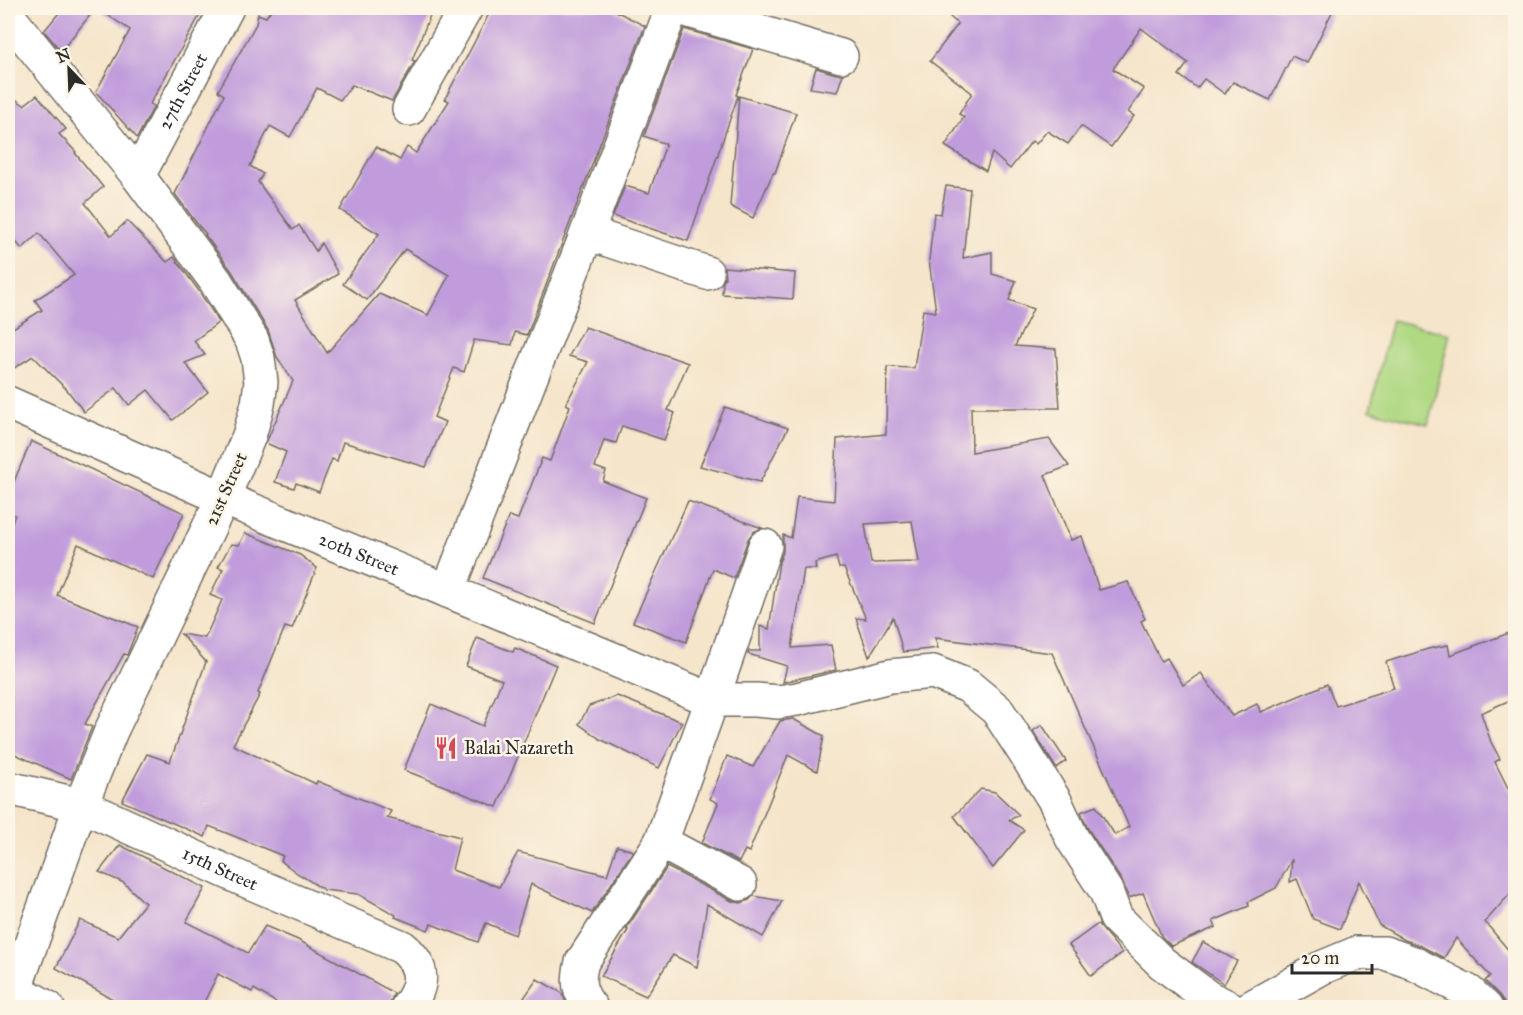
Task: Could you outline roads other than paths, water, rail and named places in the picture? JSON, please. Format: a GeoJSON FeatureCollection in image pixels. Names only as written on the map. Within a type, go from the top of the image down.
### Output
{"type":"FeatureCollection","features":[{"type":"Feature","properties":{"kind":"street","name":"27th Street"},"geometry":{"type":"LineString","coordinates":[[138,176],[227,8]]}},
{"type":"Feature","properties":{"kind":"street"},"geometry":{"type":"LineString","coordinates":[[409,110],[466,8]]}},
{"type":"Feature","properties":{"kind":"street"},"geometry":{"type":"LineString","coordinates":[[448,591],[672,8]]}},
{"type":"Feature","properties":{"kind":"street"},"geometry":{"type":"LineString","coordinates":[[679,8],[841,56]]}},
{"type":"Feature","properties":{"kind":"street","name":"21st Street"},"geometry":{"type":"LineString","coordinates":[[11,23],[138,176],[214,280],[252,340],[258,358],[261,382],[258,404],[249,436],[223,498],[111,731],[81,805],[12,999]]}},
{"type":"Feature","properties":{"kind":"street"},"geometry":{"type":"LineString","coordinates":[[587,233],[707,273]]}},
{"type":"Feature","properties":{"kind":"street","name":"20th Street"},"geometry":{"type":"LineString","coordinates":[[8,403],[223,498],[712,700]]}},
{"type":"Feature","properties":{"kind":"street"},"geometry":{"type":"LineString","coordinates":[[591,1008],[582,997],[579,983],[582,962],[661,842],[765,546]]}},
{"type":"Feature","properties":{"kind":"street"},"geometry":{"type":"LineString","coordinates":[[712,700],[778,702],[890,676],[933,672],[968,686],[997,710],[1023,750],[1055,801],[1072,838],[1106,891],[1116,918],[1162,963],[1209,998],[1230,1008]]}},
{"type":"Feature","properties":{"kind":"street","name":"15th Street"},"geometry":{"type":"LineString","coordinates":[[8,788],[81,805],[240,878],[402,947],[411,954],[419,970],[420,979],[418,989],[407,1008]]}},
{"type":"Feature","properties":{"kind":"street"},"geometry":{"type":"LineString","coordinates":[[661,842],[740,884]]}},
{"type":"Feature","properties":{"kind":"street"},"geometry":{"type":"LineString","coordinates":[[1250,1008],[1321,968],[1357,953],[1385,953],[1411,962],[1469,992],[1486,1008]]}},
{"type":"Feature","properties":{"kind":"street"},"geometry":{"type":"LineString","coordinates":[[12,999],[48,1008]]}},
{"type":"Feature","properties":{"kind":"place","name":"Balai Nazareth"},"geometry":{"type":"Point","coordinates":[446,748]}}]}
